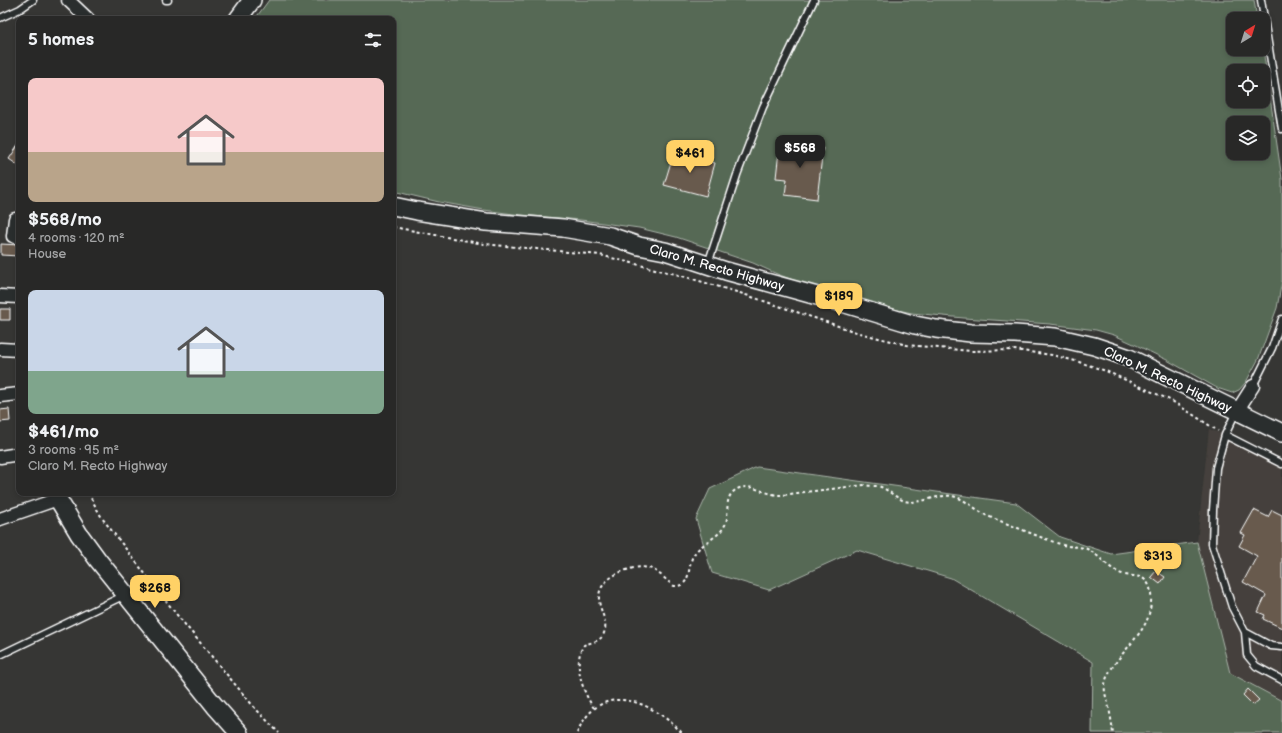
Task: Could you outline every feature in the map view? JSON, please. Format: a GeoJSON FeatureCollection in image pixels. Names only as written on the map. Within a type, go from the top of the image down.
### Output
{"type":"FeatureCollection","features":[{"type":"Feature","properties":{"kind":"main road"},"geometry":{"type":"LineString","coordinates":[[240,16],[252,0]]}},
{"type":"Feature","properties":{"kind":"main road","name":"Claro M. Recto Highway"},"geometry":{"type":"LineString","coordinates":[[396,207],[486,222],[563,228],[610,236],[639,246],[665,251],[915,325],[966,333],[1055,337],[1094,346],[1129,358],[1282,433]]}},
{"type":"Feature","properties":{"kind":"main road"},"geometry":{"type":"LineString","coordinates":[[57,496],[79,534],[125,594],[215,706],[239,733]]}},
{"type":"Feature","properties":{"kind":"street"},"geometry":{"type":"LineString","coordinates":[[68,0],[85,16]]}},
{"type":"Feature","properties":{"kind":"street"},"geometry":{"type":"LineString","coordinates":[[15,219],[12,233],[13,236],[16,237]]}},
{"type":"Feature","properties":{"kind":"street"},"geometry":{"type":"LineString","coordinates":[[0,296],[16,297]]}},
{"type":"Feature","properties":{"kind":"street"},"geometry":{"type":"LineString","coordinates":[[0,349],[16,350]]}},
{"type":"Feature","properties":{"kind":"street"},"geometry":{"type":"LineString","coordinates":[[1237,411],[1252,386]]}},
{"type":"Feature","properties":{"kind":"street"},"geometry":{"type":"LineString","coordinates":[[0,396],[16,394]]}},
{"type":"Feature","properties":{"kind":"street"},"geometry":{"type":"LineString","coordinates":[[0,457],[16,454]]}},
{"type":"Feature","properties":{"kind":"street"},"geometry":{"type":"LineString","coordinates":[[0,519],[57,496]]}},
{"type":"Feature","properties":{"kind":"lane"},"geometry":{"type":"LineString","coordinates":[[0,18],[20,9],[33,0]]}},
{"type":"Feature","properties":{"kind":"lane"},"geometry":{"type":"LineString","coordinates":[[708,264],[737,175],[763,107],[814,0]]}},
{"type":"Feature","properties":{"kind":"lane"},"geometry":{"type":"LineString","coordinates":[[1261,0],[1282,129]]}},
{"type":"Feature","properties":{"kind":"lane"},"geometry":{"type":"LineString","coordinates":[[1252,386],[1272,348],[1282,320]]}},
{"type":"Feature","properties":{"kind":"lane"},"geometry":{"type":"LineString","coordinates":[[1237,411],[1225,435],[1216,468],[1212,544],[1232,607],[1245,632],[1247,655],[1256,666],[1282,680]]}},
{"type":"Feature","properties":{"kind":"lane"},"geometry":{"type":"LineString","coordinates":[[1225,435],[1282,464]]}},
{"type":"Feature","properties":{"kind":"lane"},"geometry":{"type":"LineString","coordinates":[[0,654],[125,594]]}},
{"type":"Feature","properties":{"kind":"lane"},"geometry":{"type":"LineString","coordinates":[[1245,632],[1271,646],[1282,647]]}},
{"type":"Feature","properties":{"kind":"path"},"geometry":{"type":"LineString","coordinates":[[396,228],[484,244],[600,255],[679,275],[740,293],[859,333],[907,346],[971,351],[1014,350],[1052,355],[1080,362],[1106,371],[1172,401],[1225,435]]}},
{"type":"Feature","properties":{"kind":"path"},"geometry":{"type":"LineString","coordinates":[[594,708],[589,702],[583,689],[579,672],[580,655],[584,645],[597,641],[604,634],[606,624],[599,597],[602,587],[606,581],[620,572],[639,568],[650,568],[674,586],[682,585],[687,579],[690,562],[693,556],[700,547],[718,534],[723,528],[726,523],[729,497],[736,489],[741,487],[778,495],[854,486],[872,486],[878,487],[906,501],[916,501],[946,496],[957,498],[987,516],[1064,545],[1087,549],[1120,573],[1140,577],[1145,580],[1150,587],[1151,599],[1147,620],[1139,634],[1110,671],[1105,683],[1104,688],[1113,733]]}},
{"type":"Feature","properties":{"kind":"path"},"geometry":{"type":"LineString","coordinates":[[90,496],[102,518],[177,615],[254,707],[279,733]]}},
{"type":"Feature","properties":{"kind":"path"},"geometry":{"type":"LineString","coordinates":[[577,733],[583,721],[594,708],[606,702],[616,700],[627,700],[643,704],[664,716],[682,733]]}},
{"type":"Feature","properties":{"kind":"shaded area"},"geometry":{"type":"Polygon","coordinates":[[[1209,429],[1282,459],[1282,701],[1230,673],[1197,542],[1209,429]]]}},
{"type":"Feature","properties":{"kind":"green space"},"geometry":{"type":"Polygon","coordinates":[[[269,0],[1254,0],[1256,12],[1226,12],[1226,56],[1264,56],[1265,64],[1226,64],[1226,108],[1270,108],[1270,97],[1282,179],[1282,281],[1277,308],[1258,360],[1246,382],[1239,390],[1232,393],[1217,388],[1167,360],[1136,345],[1114,335],[1096,330],[1050,324],[912,313],[884,307],[809,286],[753,263],[676,237],[639,228],[581,220],[484,210],[439,202],[396,192],[396,16],[257,16],[269,0]]]}},
{"type":"Feature","properties":{"kind":"green space"},"geometry":{"type":"Polygon","coordinates":[[[757,467],[1016,503],[1060,537],[1111,554],[1197,542],[1230,673],[1282,701],[1282,733],[1092,733],[1093,662],[951,578],[857,550],[769,590],[712,573],[696,519],[710,489],[757,467]]]}},
{"type":"Feature","properties":{"kind":"building"},"geometry":{"type":"Polygon","coordinates":[[[780,142],[823,148],[817,199],[785,195],[787,179],[776,178],[780,142]]]}},
{"type":"Feature","properties":{"kind":"building"},"geometry":{"type":"Polygon","coordinates":[[[16,148],[16,164],[9,159],[16,148]]]}},
{"type":"Feature","properties":{"kind":"building"},"geometry":{"type":"Polygon","coordinates":[[[674,152],[715,163],[706,196],[664,185],[674,152]]]}},
{"type":"Feature","properties":{"kind":"building"},"geometry":{"type":"Polygon","coordinates":[[[1,244],[16,245],[16,256],[1,255],[1,244]]]}},
{"type":"Feature","properties":{"kind":"building"},"geometry":{"type":"Polygon","coordinates":[[[0,309],[10,309],[10,320],[0,320],[0,309]]]}},
{"type":"Feature","properties":{"kind":"building"},"geometry":{"type":"Polygon","coordinates":[[[9,409],[10,421],[0,422],[0,410],[9,409]]]}},
{"type":"Feature","properties":{"kind":"building"},"geometry":{"type":"Polygon","coordinates":[[[1254,510],[1268,517],[1272,510],[1282,515],[1282,628],[1263,619],[1265,615],[1258,612],[1266,595],[1243,582],[1257,556],[1239,546],[1245,535],[1241,533],[1254,510]]]}},
{"type":"Feature","properties":{"kind":"building"},"geometry":{"type":"Polygon","coordinates":[[[1156,571],[1165,577],[1160,584],[1151,577],[1156,571]]]}},
{"type":"Feature","properties":{"kind":"building"},"geometry":{"type":"Polygon","coordinates":[[[1248,689],[1259,700],[1253,705],[1243,695],[1248,689]]]}}]}
